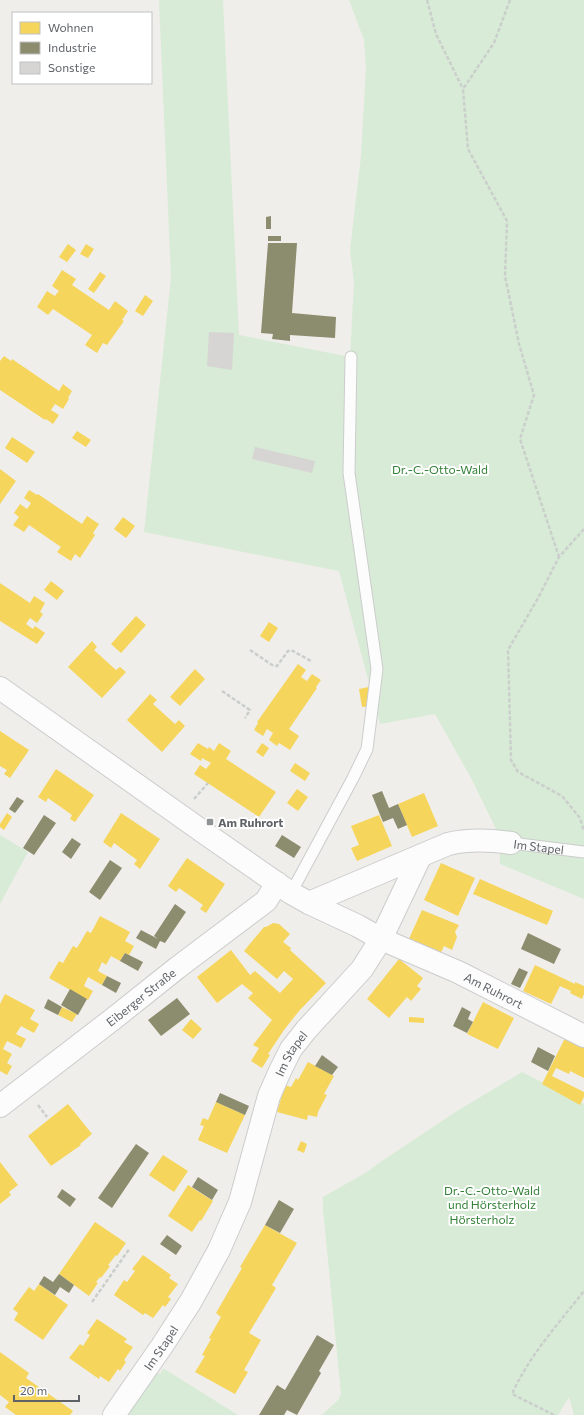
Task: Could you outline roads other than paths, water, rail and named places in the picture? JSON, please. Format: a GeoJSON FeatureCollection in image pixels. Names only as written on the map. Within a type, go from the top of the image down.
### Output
{"type":"FeatureCollection","features":[{"type":"Feature","properties":{"kind":"street","name":"Am Ruhrort"},"geometry":{"type":"LineString","coordinates":[[0,688],[292,893],[381,939],[458,972],[584,1036]]}},
{"type":"Feature","properties":{"kind":"street","name":"Im Stapel"},"geometry":{"type":"LineString","coordinates":[[114,1415],[159,1351],[187,1307],[219,1250],[240,1202],[269,1096],[291,1049],[306,1030],[362,969],[381,939],[420,857],[454,842],[493,840],[511,843]]}},
{"type":"Feature","properties":{"kind":"street"},"geometry":{"type":"LineString","coordinates":[[292,893],[420,857]]}},
{"type":"Feature","properties":{"kind":"street","name":"Eiberger Straße"},"geometry":{"type":"LineString","coordinates":[[0,1106],[177,968],[266,901],[292,893]]}},
{"type":"Feature","properties":{"kind":"lane"},"geometry":{"type":"LineString","coordinates":[[292,893],[353,778],[367,748],[377,669],[349,472],[351,357]]}},
{"type":"Feature","properties":{"kind":"lane","name":"Im Stapel"},"geometry":{"type":"LineString","coordinates":[[511,843],[584,852]]}},
{"type":"Feature","properties":{"kind":"place","name":"Am Ruhrort"},"geometry":{"type":"Point","coordinates":[210,822]}},
{"type":"Feature","properties":{"kind":"park label","name":"Dr.-C.-Otto-Wald"},"geometry":{"type":"Point","coordinates":[440,469]}},
{"type":"Feature","properties":{"kind":"park label","name":"Dr.-C.-Otto-Wald und Hörsterholz"},"geometry":{"type":"Point","coordinates":[492,1197]}},
{"type":"Feature","properties":{"kind":"park label","name":"Hörsterholz"},"geometry":{"type":"Point","coordinates":[482,1219]}}]}
